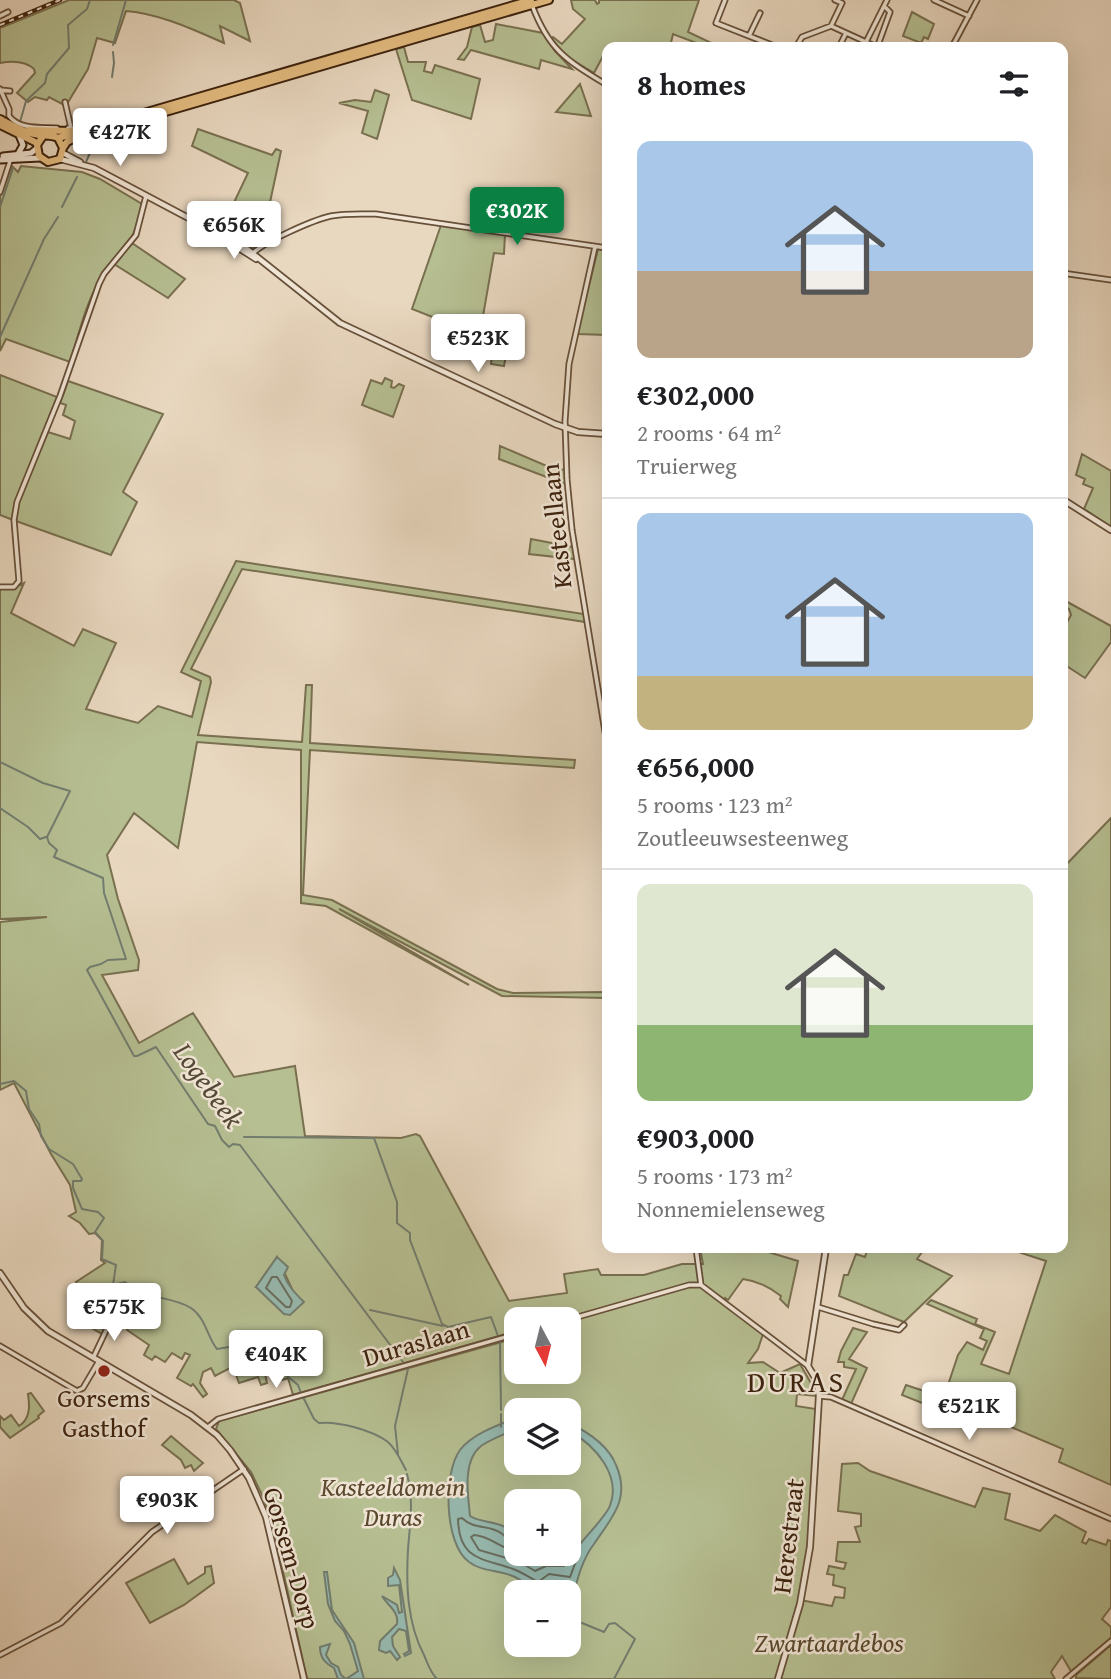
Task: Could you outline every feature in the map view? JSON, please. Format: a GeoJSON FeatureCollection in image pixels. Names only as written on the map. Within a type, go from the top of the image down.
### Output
{"type":"FeatureCollection","features":[{"type":"Feature","properties":{"kind":"main road"},"geometry":{"type":"LineString","coordinates":[[4,121],[22,131],[58,138],[531,2],[549,0]]}},
{"type":"Feature","properties":{"kind":"main road"},"geometry":{"type":"LineString","coordinates":[[0,158],[40,158],[51,162],[62,153],[67,142],[73,139],[531,2]]}},
{"type":"Feature","properties":{"kind":"main road"},"geometry":{"type":"LineString","coordinates":[[4,121],[37,131],[86,130]]}},
{"type":"Feature","properties":{"kind":"main road"},"geometry":{"type":"LineString","coordinates":[[4,121],[37,146],[40,158]]}},
{"type":"Feature","properties":{"kind":"main road"},"geometry":{"type":"LineString","coordinates":[[18,134],[23,145],[18,154]]}},
{"type":"Feature","properties":{"kind":"main road"},"geometry":{"type":"LineString","coordinates":[[11,157],[31,153],[43,136]]}},
{"type":"Feature","properties":{"kind":"main road"},"geometry":{"type":"LineString","coordinates":[[58,138],[62,153]]}},
{"type":"Feature","properties":{"kind":"street"},"geometry":{"type":"LineString","coordinates":[[725,0],[716,23],[764,42]]}},
{"type":"Feature","properties":{"kind":"street"},"geometry":{"type":"LineString","coordinates":[[799,42],[802,37],[831,26],[842,4],[835,0]]}},
{"type":"Feature","properties":{"kind":"street"},"geometry":{"type":"LineString","coordinates":[[831,26],[866,42],[887,0]]}},
{"type":"Feature","properties":{"kind":"street"},"geometry":{"type":"LineString","coordinates":[[934,0],[969,16]]}},
{"type":"Feature","properties":{"kind":"street"},"geometry":{"type":"LineString","coordinates":[[956,42],[977,0]]}},
{"type":"Feature","properties":{"kind":"street"},"geometry":{"type":"LineString","coordinates":[[531,2],[538,21],[557,51],[602,82]]}},
{"type":"Feature","properties":{"kind":"street"},"geometry":{"type":"LineString","coordinates":[[879,42],[890,12],[884,6]]}},
{"type":"Feature","properties":{"kind":"street"},"geometry":{"type":"LineString","coordinates":[[0,16],[8,12]]}},
{"type":"Feature","properties":{"kind":"street"},"geometry":{"type":"LineString","coordinates":[[749,36],[760,13]]}},
{"type":"Feature","properties":{"kind":"street"},"geometry":{"type":"LineString","coordinates":[[842,42],[846,33]]}},
{"type":"Feature","properties":{"kind":"street"},"geometry":{"type":"LineString","coordinates":[[0,89],[9,109],[4,121],[25,126],[86,130]]}},
{"type":"Feature","properties":{"kind":"street"},"geometry":{"type":"LineString","coordinates":[[0,89],[10,91]]}},
{"type":"Feature","properties":{"kind":"street"},"geometry":{"type":"LineString","coordinates":[[65,102],[71,128]]}},
{"type":"Feature","properties":{"kind":"street"},"geometry":{"type":"LineString","coordinates":[[62,153],[225,238],[258,259],[340,323],[566,429],[602,434]]}},
{"type":"Feature","properties":{"kind":"street"},"geometry":{"type":"LineString","coordinates":[[0,192],[11,157]]}},
{"type":"Feature","properties":{"kind":"street"},"geometry":{"type":"LineString","coordinates":[[0,587],[14,587],[19,581],[14,520],[17,502],[60,396],[99,284],[106,271],[136,235],[146,196]]}},
{"type":"Feature","properties":{"kind":"street"},"geometry":{"type":"LineString","coordinates":[[251,255],[279,236],[325,218],[354,214],[376,214],[602,248]]}},
{"type":"Feature","properties":{"kind":"street","name":"Kasteellaan"},"geometry":{"type":"LineString","coordinates":[[595,247],[569,364],[566,429],[572,530],[602,713]]}},
{"type":"Feature","properties":{"kind":"street"},"geometry":{"type":"LineString","coordinates":[[1068,274],[1111,280]]}},
{"type":"Feature","properties":{"kind":"street"},"geometry":{"type":"LineString","coordinates":[[1068,503],[1111,530]]}},
{"type":"Feature","properties":{"kind":"street"},"geometry":{"type":"LineString","coordinates":[[697,1253],[701,1284]]}},
{"type":"Feature","properties":{"kind":"street"},"geometry":{"type":"LineString","coordinates":[[808,1366],[825,1253]]}},
{"type":"Feature","properties":{"kind":"street","name":"Gorsem-Dorp"},"geometry":{"type":"LineString","coordinates":[[0,1273],[19,1302],[39,1324],[208,1427],[230,1450],[254,1488],[265,1517],[304,1679]]}},
{"type":"Feature","properties":{"kind":"street"},"geometry":{"type":"LineString","coordinates":[[581,1316],[689,1285],[701,1284],[808,1366],[817,1381],[819,1396],[831,1398],[960,1452],[1111,1519]]}},
{"type":"Feature","properties":{"kind":"street"},"geometry":{"type":"LineString","coordinates":[[816,1306],[899,1330],[904,1325]]}},
{"type":"Feature","properties":{"kind":"street"},"geometry":{"type":"LineString","coordinates":[[94,1356],[112,1318]]}},
{"type":"Feature","properties":{"kind":"street","name":"Duraslaan"},"geometry":{"type":"LineString","coordinates":[[208,1427],[218,1419],[504,1337]]}},
{"type":"Feature","properties":{"kind":"street"},"geometry":{"type":"LineString","coordinates":[[0,1346],[74,1390],[83,1388],[100,1360]]}},
{"type":"Feature","properties":{"kind":"street","name":"Herestraat"},"geometry":{"type":"LineString","coordinates":[[778,1679],[801,1601],[810,1547],[819,1396]]}},
{"type":"Feature","properties":{"kind":"street"},"geometry":{"type":"LineString","coordinates":[[0,1656],[54,1628],[80,1606],[152,1532],[244,1469]]}},
{"type":"Feature","properties":{"kind":"street"},"geometry":{"type":"LineString","coordinates":[[1070,1678],[1111,1641]]}},
{"type":"Feature","properties":{"kind":"green space"},"geometry":{"type":"Polygon","coordinates":[[[69,0],[234,0],[240,3],[250,41],[220,26],[224,43],[164,19],[126,11],[115,43],[97,38],[88,69],[67,104],[49,97],[47,100],[35,97],[28,102],[17,93],[35,73],[34,69],[18,62],[0,63],[0,28],[69,0]]]}},
{"type":"Feature","properties":{"kind":"green space"},"geometry":{"type":"Polygon","coordinates":[[[571,0],[595,0],[597,4],[599,0],[699,0],[688,32],[709,42],[694,42],[673,34],[671,42],[602,42],[602,58],[594,73],[561,53],[551,39],[553,37],[562,44],[585,19],[573,9],[571,0]]]}},
{"type":"Feature","properties":{"kind":"green space"},"geometry":{"type":"Polygon","coordinates":[[[912,12],[934,24],[928,39],[924,37],[922,42],[903,36],[912,12]]]}},
{"type":"Feature","properties":{"kind":"green space"},"geometry":{"type":"Polygon","coordinates":[[[496,24],[543,33],[572,69],[541,60],[539,69],[471,50],[464,60],[458,59],[467,47],[472,27],[480,25],[485,42],[493,40],[496,24]]]}},
{"type":"Feature","properties":{"kind":"green space"},"geometry":{"type":"Polygon","coordinates":[[[404,47],[408,62],[426,62],[424,71],[432,73],[435,65],[480,79],[471,119],[412,100],[396,49],[404,47]]]}},
{"type":"Feature","properties":{"kind":"green space"},"geometry":{"type":"Polygon","coordinates":[[[580,84],[591,116],[556,112],[580,84]]]}},
{"type":"Feature","properties":{"kind":"green space"},"geometry":{"type":"Polygon","coordinates":[[[375,90],[389,95],[377,139],[362,133],[368,111],[339,103],[355,100],[371,102],[375,90]]]}},
{"type":"Feature","properties":{"kind":"green space"},"geometry":{"type":"Polygon","coordinates":[[[198,129],[272,155],[276,149],[281,151],[261,244],[254,248],[247,244],[244,246],[220,232],[248,173],[192,146],[198,129]]]}},
{"type":"Feature","properties":{"kind":"green space"},"geometry":{"type":"Polygon","coordinates":[[[12,166],[18,172],[21,166],[82,172],[100,179],[142,204],[131,238],[100,280],[91,299],[70,362],[6,339],[0,351],[0,196],[12,166]]]}},
{"type":"Feature","properties":{"kind":"green space"},"geometry":{"type":"Polygon","coordinates":[[[441,225],[505,234],[504,254],[494,253],[483,316],[512,324],[504,366],[491,364],[494,336],[463,329],[412,309],[441,225]]]}},
{"type":"Feature","properties":{"kind":"green space"},"geometry":{"type":"Polygon","coordinates":[[[132,243],[185,279],[168,298],[114,264],[132,243]]]}},
{"type":"Feature","properties":{"kind":"green space"},"geometry":{"type":"Polygon","coordinates":[[[598,249],[602,250],[602,335],[577,334],[598,249]]]}},
{"type":"Feature","properties":{"kind":"green space"},"geometry":{"type":"Polygon","coordinates":[[[0,375],[57,397],[16,499],[13,520],[0,515],[0,375]]]}},
{"type":"Feature","properties":{"kind":"green space"},"geometry":{"type":"Polygon","coordinates":[[[385,378],[392,381],[391,387],[399,384],[404,386],[393,417],[362,405],[371,380],[382,384],[385,378]]]}},
{"type":"Feature","properties":{"kind":"green space"},"geometry":{"type":"Polygon","coordinates":[[[68,381],[163,414],[123,492],[137,502],[111,555],[16,521],[19,500],[48,432],[70,439],[75,421],[63,415],[66,405],[60,403],[68,381]]]}},
{"type":"Feature","properties":{"kind":"green space"},"geometry":{"type":"Polygon","coordinates":[[[500,446],[549,467],[565,470],[565,484],[499,459],[500,446]]]}},
{"type":"Feature","properties":{"kind":"green space"},"geometry":{"type":"Polygon","coordinates":[[[1082,454],[1111,471],[1111,527],[1084,509],[1093,488],[1083,484],[1085,479],[1076,475],[1082,454]]]}},
{"type":"Feature","properties":{"kind":"green space"},"geometry":{"type":"Polygon","coordinates":[[[531,539],[573,547],[575,559],[529,554],[531,539]]]}},
{"type":"Feature","properties":{"kind":"green space"},"geometry":{"type":"Polygon","coordinates":[[[236,561],[584,614],[585,622],[242,569],[191,669],[210,677],[211,682],[198,735],[302,742],[306,685],[312,685],[310,743],[575,760],[574,768],[310,750],[303,895],[332,900],[497,989],[513,993],[602,992],[602,998],[502,996],[339,909],[469,985],[326,906],[301,903],[301,750],[197,742],[178,848],[134,813],[107,855],[118,899],[139,960],[138,970],[102,975],[139,1043],[193,1013],[234,1077],[295,1066],[305,1136],[420,1136],[509,1301],[567,1293],[564,1274],[598,1269],[601,1275],[644,1275],[682,1264],[703,1264],[701,1253],[771,1253],[798,1261],[788,1307],[780,1299],[781,1296],[772,1290],[743,1279],[728,1300],[725,1298],[722,1303],[763,1334],[758,1349],[748,1363],[763,1362],[780,1373],[800,1364],[815,1387],[816,1396],[797,1394],[796,1406],[816,1409],[811,1521],[800,1600],[832,1606],[835,1597],[844,1598],[845,1588],[833,1585],[834,1575],[827,1574],[829,1566],[844,1569],[846,1563],[836,1561],[838,1542],[860,1542],[855,1527],[861,1526],[861,1514],[838,1511],[842,1464],[858,1463],[870,1471],[975,1507],[983,1488],[1010,1494],[1005,1519],[1040,1531],[1055,1515],[1086,1532],[1082,1542],[1086,1544],[1089,1539],[1106,1545],[1108,1540],[1111,1541],[1111,1607],[1102,1619],[1111,1627],[1111,1639],[1072,1673],[1062,1656],[1051,1672],[1055,1679],[307,1679],[264,1499],[251,1472],[216,1429],[219,1421],[504,1341],[504,1384],[581,1384],[581,1307],[504,1307],[504,1334],[293,1395],[288,1378],[282,1380],[276,1360],[263,1364],[267,1383],[261,1385],[258,1377],[239,1383],[235,1372],[230,1368],[215,1376],[211,1368],[203,1372],[200,1383],[207,1394],[203,1397],[193,1384],[191,1386],[177,1378],[190,1355],[185,1353],[182,1359],[172,1353],[165,1362],[155,1356],[152,1360],[144,1355],[149,1345],[119,1324],[121,1318],[118,1313],[123,1300],[102,1334],[88,1326],[101,1319],[98,1316],[90,1320],[86,1314],[97,1306],[76,1282],[105,1263],[101,1260],[102,1240],[95,1233],[89,1234],[80,1223],[69,1216],[76,1212],[70,1185],[14,1083],[0,1090],[0,922],[47,917],[0,919],[0,589],[11,589],[24,583],[11,613],[74,646],[83,629],[116,643],[86,709],[138,723],[158,706],[192,717],[201,681],[181,672],[236,561]],[[277,1257],[256,1287],[293,1291],[277,1257]]]}},
{"type":"Feature","properties":{"kind":"green space"},"geometry":{"type":"Polygon","coordinates":[[[1068,602],[1111,626],[1111,642],[1085,678],[1068,667],[1068,621],[1071,615],[1068,602]]]}},
{"type":"Feature","properties":{"kind":"green space"},"geometry":{"type":"Polygon","coordinates":[[[1111,818],[1111,1485],[1059,1462],[1063,1449],[980,1414],[975,1424],[902,1395],[906,1385],[945,1394],[958,1355],[967,1342],[983,1350],[987,1341],[980,1338],[984,1329],[927,1304],[931,1300],[977,1319],[975,1324],[995,1332],[981,1364],[1009,1374],[1046,1261],[1021,1253],[1068,1253],[1068,863],[1111,818]]]}},
{"type":"Feature","properties":{"kind":"green space"},"geometry":{"type":"Polygon","coordinates":[[[866,1253],[921,1253],[917,1259],[952,1276],[904,1322],[839,1296],[844,1275],[848,1275],[856,1254],[865,1257],[866,1253]]]}},
{"type":"Feature","properties":{"kind":"green space"},"geometry":{"type":"Polygon","coordinates":[[[853,1328],[867,1332],[849,1359],[867,1368],[851,1404],[842,1400],[856,1369],[844,1367],[844,1362],[838,1362],[853,1328]]]}},
{"type":"Feature","properties":{"kind":"green space"},"geometry":{"type":"Polygon","coordinates":[[[31,1393],[44,1411],[39,1418],[10,1438],[0,1427],[0,1416],[4,1420],[11,1415],[19,1426],[27,1416],[28,1394],[31,1393]]]}},
{"type":"Feature","properties":{"kind":"green space"},"geometry":{"type":"Polygon","coordinates":[[[171,1436],[203,1463],[194,1471],[191,1465],[185,1468],[181,1460],[162,1445],[171,1436]]]}},
{"type":"Feature","properties":{"kind":"green space"},"geometry":{"type":"Polygon","coordinates":[[[174,1559],[188,1584],[205,1573],[205,1567],[211,1566],[214,1583],[184,1605],[150,1623],[126,1583],[174,1559]]]}},
{"type":"Feature","properties":{"kind":"green space"},"geometry":{"type":"Polygon","coordinates":[[[1111,1645],[1111,1679],[1076,1678],[1076,1675],[1111,1645]]]}},
{"type":"Feature","properties":{"kind":"water"},"geometry":{"type":"Polygon","coordinates":[[[277,1257],[288,1267],[284,1275],[304,1302],[290,1315],[284,1314],[256,1287],[277,1257]]]}},
{"type":"Feature","properties":{"kind":"water"},"geometry":{"type":"Polygon","coordinates":[[[504,1423],[504,1434],[481,1446],[471,1460],[468,1489],[470,1516],[504,1527],[504,1566],[581,1566],[581,1543],[609,1508],[612,1484],[604,1463],[581,1439],[581,1430],[608,1451],[620,1477],[620,1498],[607,1525],[587,1554],[578,1580],[520,1580],[480,1568],[469,1562],[461,1553],[451,1525],[451,1475],[460,1450],[471,1439],[504,1423]]]}},
{"type":"Feature","properties":{"kind":"water"},"geometry":{"type":"Polygon","coordinates":[[[394,1568],[400,1580],[411,1653],[405,1656],[404,1654],[409,1651],[406,1631],[399,1629],[392,1637],[393,1646],[400,1657],[397,1660],[390,1651],[386,1653],[379,1650],[380,1641],[397,1624],[395,1612],[382,1596],[397,1605],[399,1613],[402,1612],[399,1585],[388,1586],[388,1578],[393,1575],[394,1568]]]}},
{"type":"Feature","properties":{"kind":"water"},"geometry":{"type":"Polygon","coordinates":[[[324,1572],[327,1572],[332,1610],[354,1643],[364,1679],[346,1679],[358,1671],[350,1644],[328,1604],[324,1572]]]}},
{"type":"Feature","properties":{"kind":"water"},"geometry":{"type":"Polygon","coordinates":[[[330,1644],[326,1655],[346,1679],[338,1679],[334,1668],[322,1657],[320,1647],[330,1644]]]}},
{"type":"Feature","properties":{"kind":"waterway"},"geometry":{"type":"LineString","coordinates":[[20,122],[26,101],[45,83],[47,74],[69,48],[68,25],[87,9],[90,0]]}},
{"type":"Feature","properties":{"kind":"waterway","name":"Logebeek"},"geometry":{"type":"LineString","coordinates":[[113,45],[126,0]]}},
{"type":"Feature","properties":{"kind":"waterway","name":"Logebeek"},"geometry":{"type":"LineString","coordinates":[[112,77],[113,52]]}},
{"type":"Feature","properties":{"kind":"waterway","name":"Logebeek"},"geometry":{"type":"LineString","coordinates":[[86,162],[96,139]]}},
{"type":"Feature","properties":{"kind":"waterway"},"geometry":{"type":"LineString","coordinates":[[0,207],[13,168]]}},
{"type":"Feature","properties":{"kind":"waterway","name":"Logebeek"},"geometry":{"type":"LineString","coordinates":[[62,207],[77,177]]}},
{"type":"Feature","properties":{"kind":"waterway","name":"Logebeek"},"geometry":{"type":"LineString","coordinates":[[0,337],[44,239],[58,217]]}},
{"type":"Feature","properties":{"kind":"waterway","name":"Logebeek"},"geometry":{"type":"LineString","coordinates":[[0,762],[43,783],[70,791],[47,837],[57,850],[54,857],[103,878],[104,893],[126,959],[108,960],[87,970],[134,1056],[156,1047],[208,1124],[215,1126],[229,1147],[233,1144],[240,1145],[403,1362]]}},
{"type":"Feature","properties":{"kind":"waterway","name":"Logebeek"},"geometry":{"type":"LineString","coordinates":[[0,808],[28,827],[40,839],[46,837]]}},
{"type":"Feature","properties":{"kind":"waterway"},"geometry":{"type":"LineString","coordinates":[[0,1084],[14,1081],[26,1091],[29,1109],[39,1124],[41,1136],[49,1149],[73,1164],[82,1179],[73,1181],[73,1188],[82,1209],[98,1212],[104,1218],[95,1232],[103,1241],[102,1259],[116,1265],[113,1285],[125,1282],[139,1292],[191,1308],[200,1317],[217,1349],[235,1346],[244,1338],[267,1347],[274,1359],[284,1363],[286,1375],[298,1385],[301,1393]]}},
{"type":"Feature","properties":{"kind":"waterway"},"geometry":{"type":"LineString","coordinates":[[244,1137],[374,1138],[397,1202],[397,1223],[410,1233],[410,1240],[442,1324],[448,1327],[491,1317],[498,1336]]}},
{"type":"Feature","properties":{"kind":"waterway"},"geometry":{"type":"LineString","coordinates":[[370,1310],[443,1326]]}},
{"type":"Feature","properties":{"kind":"waterway"},"geometry":{"type":"LineString","coordinates":[[500,1342],[501,1410]]}},
{"type":"Feature","properties":{"kind":"waterway","name":"Logebeek"},"geometry":{"type":"LineString","coordinates":[[398,1454],[395,1426],[408,1369]]}},
{"type":"Feature","properties":{"kind":"waterway"},"geometry":{"type":"LineString","coordinates":[[303,1397],[314,1419],[319,1423],[355,1427],[388,1442],[406,1470]]}},
{"type":"Feature","properties":{"kind":"waterway"},"geometry":{"type":"LineString","coordinates":[[501,1414],[501,1427]]}},
{"type":"Feature","properties":{"kind":"waterway"},"geometry":{"type":"LineString","coordinates":[[407,1474],[411,1502],[407,1563],[411,1617],[418,1643],[437,1679]]}},
{"type":"Feature","properties":{"kind":"waterway"},"geometry":{"type":"LineString","coordinates":[[582,1623],[604,1632],[609,1624],[615,1623],[635,1639],[614,1679]]}},
{"type":"Feature","properties":{"kind":"railway"},"geometry":{"type":"LineString","coordinates":[[0,25],[60,0]]}},
{"type":"Feature","properties":{"kind":"place","name":"Gorsems Gasthof"},"geometry":{"type":"Point","coordinates":[104,1371]}},
{"type":"Feature","properties":{"kind":"district","name":"DURAS"},"geometry":{"type":"Point","coordinates":[796,1382]}},
{"type":"Feature","properties":{"kind":"park label","name":"Kasteeldomein Duras"},"geometry":{"type":"Point","coordinates":[393,1502]}},
{"type":"Feature","properties":{"kind":"park label","name":"Zwartaardebos"},"geometry":{"type":"Point","coordinates":[829,1643]}}]}
